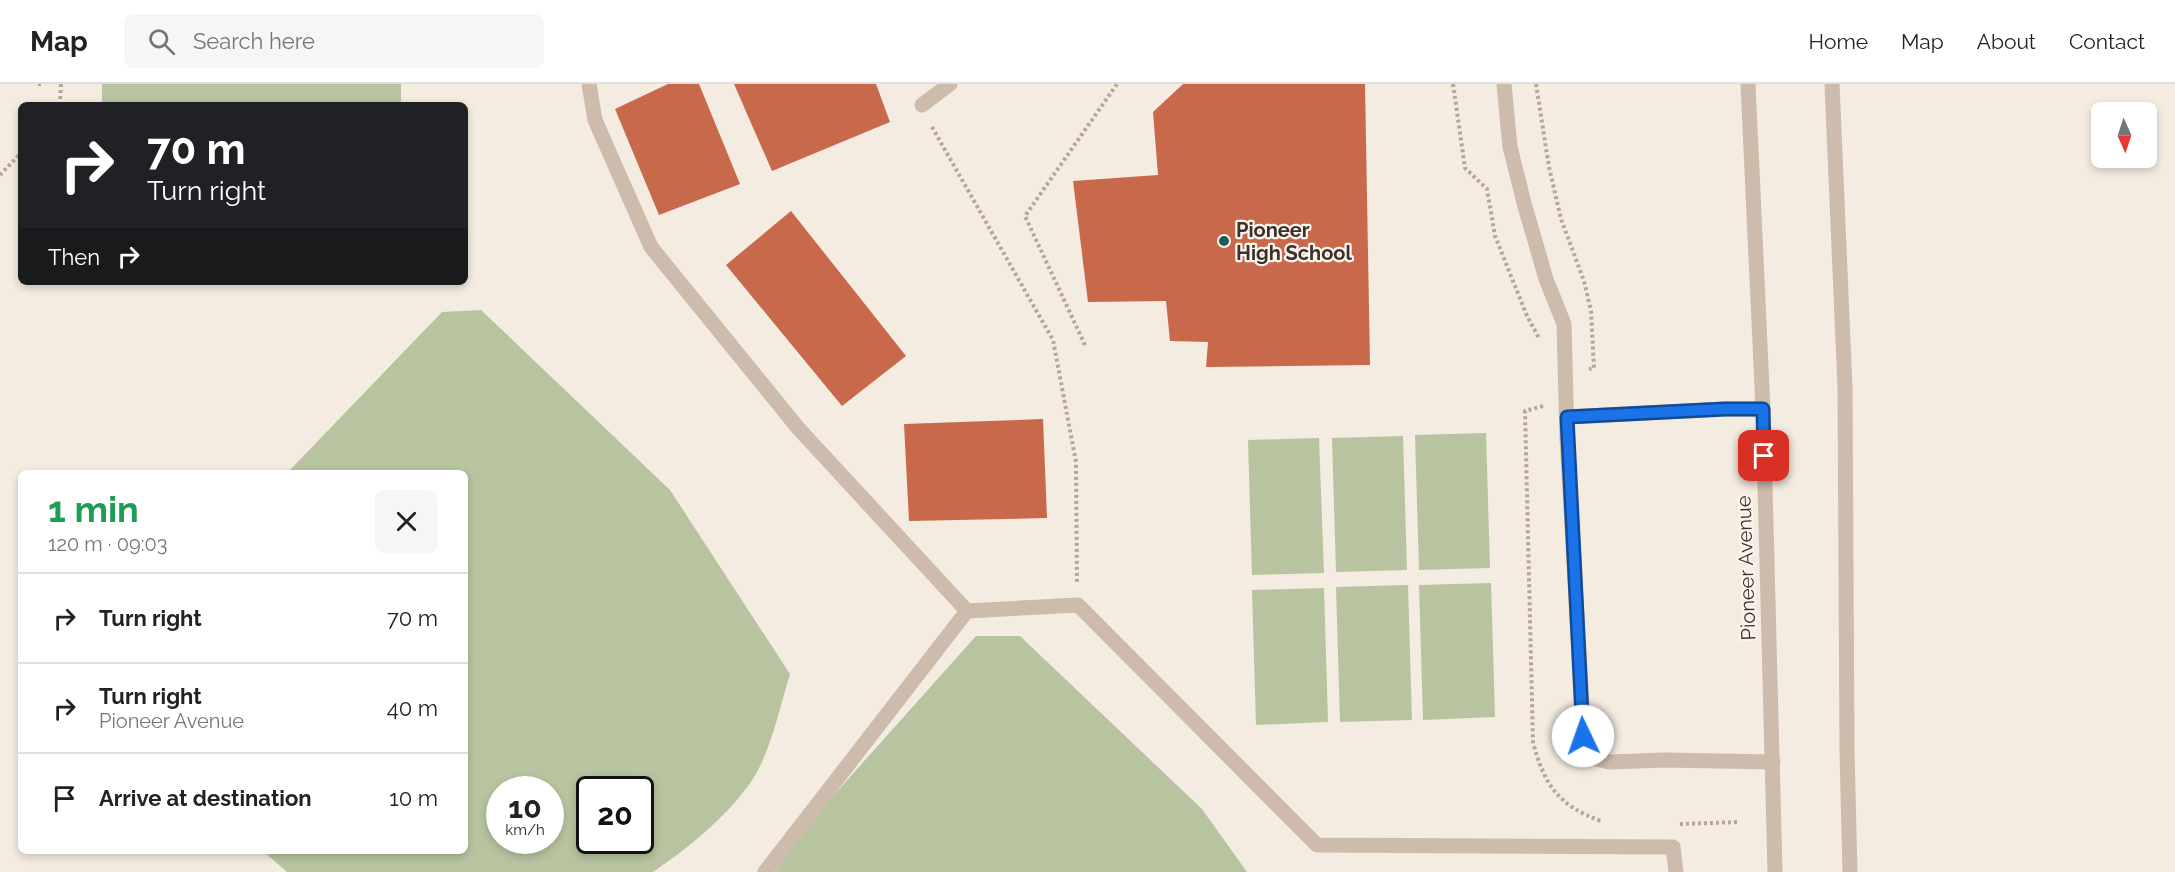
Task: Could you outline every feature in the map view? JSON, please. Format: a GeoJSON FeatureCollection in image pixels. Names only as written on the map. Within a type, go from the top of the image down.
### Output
{"type":"FeatureCollection","features":[{"type":"Feature","properties":{"kind":"street"},"geometry":{"type":"LineString","coordinates":[[589,84],[595,120],[651,247],[798,428],[967,611]]}},
{"type":"Feature","properties":{"kind":"street"},"geometry":{"type":"LineString","coordinates":[[922,105],[950,84]]}},
{"type":"Feature","properties":{"kind":"street"},"geometry":{"type":"LineString","coordinates":[[1504,84],[1510,147],[1546,279],[1564,324],[1583,736],[1586,747],[1597,759],[1609,762],[1665,760],[1773,762]]}},
{"type":"Feature","properties":{"kind":"street","name":"Pioneer Avenue"},"geometry":{"type":"LineString","coordinates":[[1748,84],[1763,409],[1775,872]]}},
{"type":"Feature","properties":{"kind":"street"},"geometry":{"type":"LineString","coordinates":[[1832,84],[1845,387],[1850,872]]}},
{"type":"Feature","properties":{"kind":"street"},"geometry":{"type":"LineString","coordinates":[[1567,417],[1763,409]]}},
{"type":"Feature","properties":{"kind":"street"},"geometry":{"type":"LineString","coordinates":[[765,872],[967,611],[1078,605],[1317,845],[1673,847],[1676,872]]}},
{"type":"Feature","properties":{"kind":"path"},"geometry":{"type":"LineString","coordinates":[[60,102],[61,84]]}},
{"type":"Feature","properties":{"kind":"path"},"geometry":{"type":"LineString","coordinates":[[1085,345],[1025,216],[1117,84]]}},
{"type":"Feature","properties":{"kind":"path"},"geometry":{"type":"LineString","coordinates":[[1453,84],[1465,168],[1488,189],[1495,236],[1527,316],[1543,344]]}},
{"type":"Feature","properties":{"kind":"path"},"geometry":{"type":"LineString","coordinates":[[1536,84],[1549,167],[1561,219],[1584,281],[1592,311],[1594,368],[1566,369]]}},
{"type":"Feature","properties":{"kind":"path"},"geometry":{"type":"LineString","coordinates":[[922,105],[934,131],[1053,340],[1076,462],[1078,605]]}},
{"type":"Feature","properties":{"kind":"path"},"geometry":{"type":"LineString","coordinates":[[0,175],[18,156]]}},
{"type":"Feature","properties":{"kind":"path"},"geometry":{"type":"LineString","coordinates":[[1526,411],[1544,406],[1544,397]]}},
{"type":"Feature","properties":{"kind":"green space"},"geometry":{"type":"Polygon","coordinates":[[[102,84],[401,84],[401,102],[102,102],[102,84]]]}},
{"type":"Feature","properties":{"kind":"green space"},"geometry":{"type":"Polygon","coordinates":[[[481,310],[670,490],[790,674],[768,747],[748,786],[728,810],[704,833],[653,872],[287,872],[266,854],[468,854],[468,470],[290,470],[442,312],[481,310]]]}},
{"type":"Feature","properties":{"kind":"green space"},"geometry":{"type":"Polygon","coordinates":[[[1486,433],[1490,568],[1419,570],[1415,435],[1486,433]]]}},
{"type":"Feature","properties":{"kind":"green space"},"geometry":{"type":"Polygon","coordinates":[[[1403,436],[1407,570],[1336,572],[1332,438],[1403,436]]]}},
{"type":"Feature","properties":{"kind":"green space"},"geometry":{"type":"Polygon","coordinates":[[[1319,438],[1324,573],[1252,575],[1248,440],[1319,438]]]}},
{"type":"Feature","properties":{"kind":"green space"},"geometry":{"type":"Polygon","coordinates":[[[1491,583],[1495,717],[1423,720],[1419,585],[1491,583]]]}},
{"type":"Feature","properties":{"kind":"green space"},"geometry":{"type":"Polygon","coordinates":[[[1408,585],[1412,720],[1340,722],[1336,587],[1408,585]]]}},
{"type":"Feature","properties":{"kind":"green space"},"geometry":{"type":"Polygon","coordinates":[[[1324,588],[1328,722],[1256,725],[1252,590],[1324,588]]]}},
{"type":"Feature","properties":{"kind":"green space"},"geometry":{"type":"Polygon","coordinates":[[[976,636],[1020,636],[1202,809],[1247,872],[775,872],[807,825],[976,636]]]}},
{"type":"Feature","properties":{"kind":"building"},"geometry":{"type":"Polygon","coordinates":[[[668,84],[699,84],[740,184],[659,215],[615,109],[668,84]]]}},
{"type":"Feature","properties":{"kind":"building"},"geometry":{"type":"Polygon","coordinates":[[[734,84],[876,84],[890,122],[772,171],[734,84]]]}},
{"type":"Feature","properties":{"kind":"building","name":"Pioneer High School"},"geometry":{"type":"Polygon","coordinates":[[[1183,84],[1365,84],[1370,365],[1206,367],[1208,342],[1170,341],[1166,301],[1088,302],[1073,181],[1158,175],[1153,112],[1183,84]]]}},
{"type":"Feature","properties":{"kind":"building"},"geometry":{"type":"Polygon","coordinates":[[[791,211],[906,356],[842,406],[726,265],[791,211]]]}},
{"type":"Feature","properties":{"kind":"building"},"geometry":{"type":"Polygon","coordinates":[[[1043,419],[1047,518],[909,521],[904,424],[1043,419]]]}},
{"type":"Feature","properties":{"kind":"place","name":"Pioneer High School"},"geometry":{"type":"Point","coordinates":[1224,241]}},
{"type":"Feature","properties":{"kind":"route"},"geometry":{"type":"LineString","coordinates":[[1583,736],[1567,417],[1763,409],[1764,456]]}}]}
